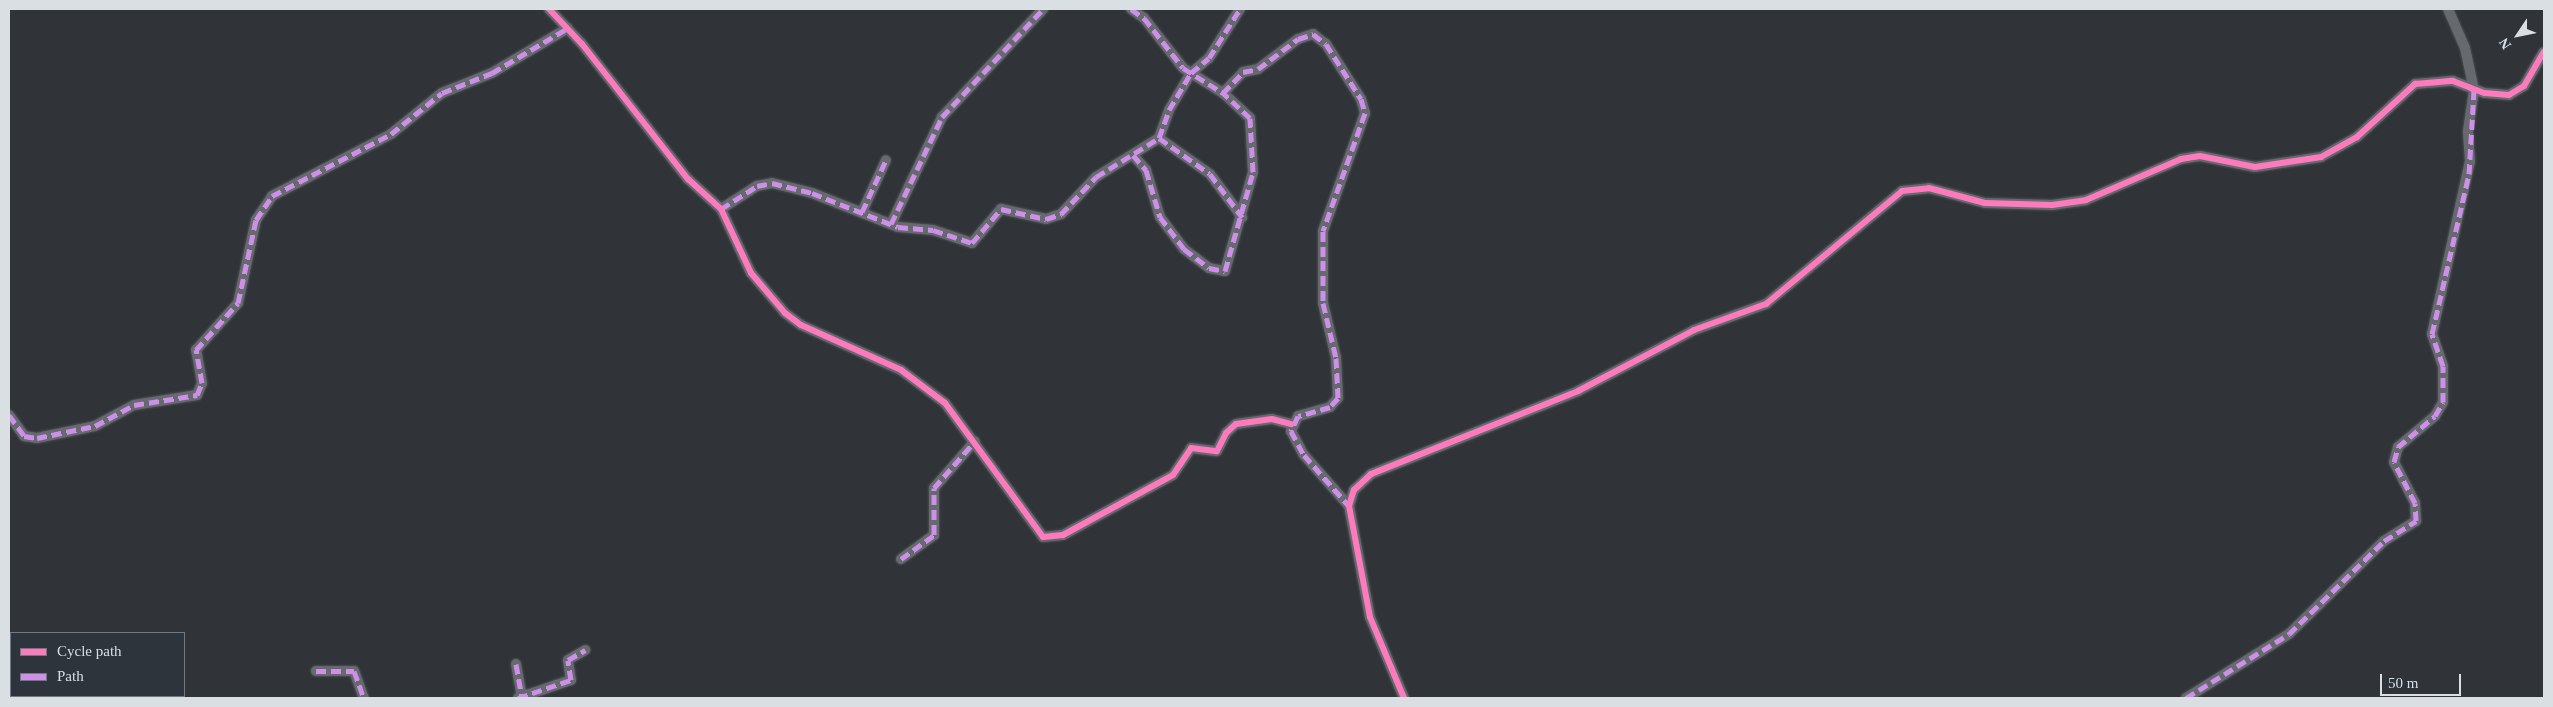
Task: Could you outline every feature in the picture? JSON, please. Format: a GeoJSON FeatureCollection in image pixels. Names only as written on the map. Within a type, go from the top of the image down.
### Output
{"type":"FeatureCollection","features":[{"type":"Feature","properties":{"kind":"street"},"geometry":{"type":"LineString","coordinates":[[548,9],[568,28],[688,179],[721,209],[751,274],[792,321],[901,370],[945,403],[975,441],[1038,533],[1057,538],[1173,475],[1191,448],[1217,451],[1226,433],[1236,424],[1272,419],[1291,424]]}},
{"type":"Feature","properties":{"kind":"street"},"geometry":{"type":"LineString","coordinates":[[891,224],[942,117],[1043,9]]}},
{"type":"Feature","properties":{"kind":"street"},"geometry":{"type":"LineString","coordinates":[[1131,9],[1144,18],[1191,74],[1223,93],[1245,110],[1252,122],[1253,172],[1227,269],[1219,271],[1203,264],[1165,225],[1146,170],[1133,155]]}},
{"type":"Feature","properties":{"kind":"street"},"geometry":{"type":"LineString","coordinates":[[721,209],[757,186],[772,183],[862,212],[891,224],[933,230],[974,242],[1001,209],[1046,218],[1061,214],[1096,176],[1159,138],[1169,110],[1191,74],[1209,58],[1240,9]]}},
{"type":"Feature","properties":{"kind":"street"},"geometry":{"type":"LineString","coordinates":[[2186,698],[2289,634],[2384,541],[2416,521],[2415,503],[2394,462],[2398,447],[2435,416],[2443,402],[2443,366],[2432,334],[2469,174],[2474,90],[2469,63],[2448,9]]}},
{"type":"Feature","properties":{"kind":"street"},"geometry":{"type":"LineString","coordinates":[[9,415],[24,436],[37,438],[95,426],[134,405],[197,395],[202,383],[196,350],[238,303],[256,220],[272,196],[391,134],[442,93],[492,73],[568,28]]}},
{"type":"Feature","properties":{"kind":"street"},"geometry":{"type":"LineString","coordinates":[[1223,93],[1243,72],[1258,68],[1298,39],[1313,34],[1326,44],[1364,107],[1323,231],[1323,302],[1336,358],[1338,398],[1330,407],[1298,416],[1291,424]]}},
{"type":"Feature","properties":{"kind":"street"},"geometry":{"type":"LineString","coordinates":[[1349,506],[1361,482],[1392,463],[1578,391],[1694,330],[1766,304],[1902,191],[1929,188],[1985,202],[2052,205],[2086,200],[2181,159],[2200,156],[2274,167],[2339,150],[2415,84],[2453,81],[2474,90],[2502,96],[2517,91],[2544,52]]}},
{"type":"Feature","properties":{"kind":"street"},"geometry":{"type":"LineString","coordinates":[[1159,138],[1210,174],[1242,217]]}},
{"type":"Feature","properties":{"kind":"street"},"geometry":{"type":"LineString","coordinates":[[862,212],[886,160]]}},
{"type":"Feature","properties":{"kind":"street"},"geometry":{"type":"LineString","coordinates":[[1291,424],[1304,454],[1349,506],[1370,617],[1404,698]]}},
{"type":"Feature","properties":{"kind":"street"},"geometry":{"type":"LineString","coordinates":[[901,559],[934,535],[934,488],[975,441]]}},
{"type":"Feature","properties":{"kind":"street"},"geometry":{"type":"LineString","coordinates":[[516,664],[520,698],[571,680],[568,660],[585,650]]}},
{"type":"Feature","properties":{"kind":"street"},"geometry":{"type":"LineString","coordinates":[[316,671],[354,671],[364,698]]}},
{"type":"Feature","properties":{"kind":"marked path"},"geometry":{"type":"LineString","coordinates":[[891,224],[942,117],[1043,9]]}},
{"type":"Feature","properties":{"kind":"marked path"},"geometry":{"type":"LineString","coordinates":[[1131,9],[1144,18],[1183,68],[1223,93],[1243,72],[1258,69],[1298,39],[1313,34],[1326,44],[1361,99],[1365,113],[1323,231],[1323,303],[1336,358],[1338,398],[1330,407],[1298,416],[1291,431],[1304,455],[1349,506]]}},
{"type":"Feature","properties":{"kind":"marked path"},"geometry":{"type":"LineString","coordinates":[[1159,138],[1169,110],[1191,73],[1209,58],[1240,9]]}},
{"type":"Feature","properties":{"kind":"marked path"},"geometry":{"type":"LineString","coordinates":[[9,415],[24,436],[37,438],[95,426],[134,405],[197,395],[202,383],[196,350],[238,303],[256,220],[272,196],[391,134],[442,93],[492,73],[568,28]]}},
{"type":"Feature","properties":{"kind":"marked path"},"geometry":{"type":"LineString","coordinates":[[2186,698],[2289,634],[2384,541],[2416,521],[2415,503],[2394,462],[2398,447],[2435,416],[2443,402],[2443,366],[2432,334],[2469,174],[2474,90],[2469,87]]}},
{"type":"Feature","properties":{"kind":"marked path"},"geometry":{"type":"LineString","coordinates":[[1133,155],[1146,170],[1160,217],[1184,249],[1209,268],[1225,271],[1253,172],[1250,118],[1223,93]]}},
{"type":"Feature","properties":{"kind":"marked path"},"geometry":{"type":"LineString","coordinates":[[1159,138],[1210,174],[1242,217]]}},
{"type":"Feature","properties":{"kind":"marked path"},"geometry":{"type":"LineString","coordinates":[[721,209],[757,186],[772,183],[812,193],[898,227],[933,230],[972,243],[1001,209],[1046,219],[1061,214],[1096,177],[1159,138]]}},
{"type":"Feature","properties":{"kind":"marked path"},"geometry":{"type":"LineString","coordinates":[[862,212],[886,160]]}},
{"type":"Feature","properties":{"kind":"marked path"},"geometry":{"type":"LineString","coordinates":[[901,559],[934,535],[934,488],[975,441]]}},
{"type":"Feature","properties":{"kind":"marked path"},"geometry":{"type":"LineString","coordinates":[[518,698],[571,680],[568,660],[585,650]]}},
{"type":"Feature","properties":{"kind":"marked path"},"geometry":{"type":"LineString","coordinates":[[516,664],[522,697]]}},
{"type":"Feature","properties":{"kind":"marked path"},"geometry":{"type":"LineString","coordinates":[[316,671],[354,671],[364,698]]}},
{"type":"Feature","properties":{"kind":"cycle path"},"geometry":{"type":"LineString","coordinates":[[549,9],[582,44],[688,179],[721,209],[751,273],[785,313],[801,325],[901,370],[945,403],[1043,537],[1063,535],[1173,475],[1191,448],[1217,451],[1226,433],[1236,424],[1272,419],[1291,424]]}},
{"type":"Feature","properties":{"kind":"cycle path"},"geometry":{"type":"LineString","coordinates":[[1404,698],[1370,617],[1349,506],[1354,490],[1371,474],[1578,391],[1694,330],[1766,304],[1902,191],[1929,188],[1985,203],[2052,205],[2086,200],[2181,159],[2200,156],[2255,167],[2321,157],[2357,137],[2415,84],[2453,81],[2485,93],[2509,95],[2524,86],[2544,52]]}}]}
